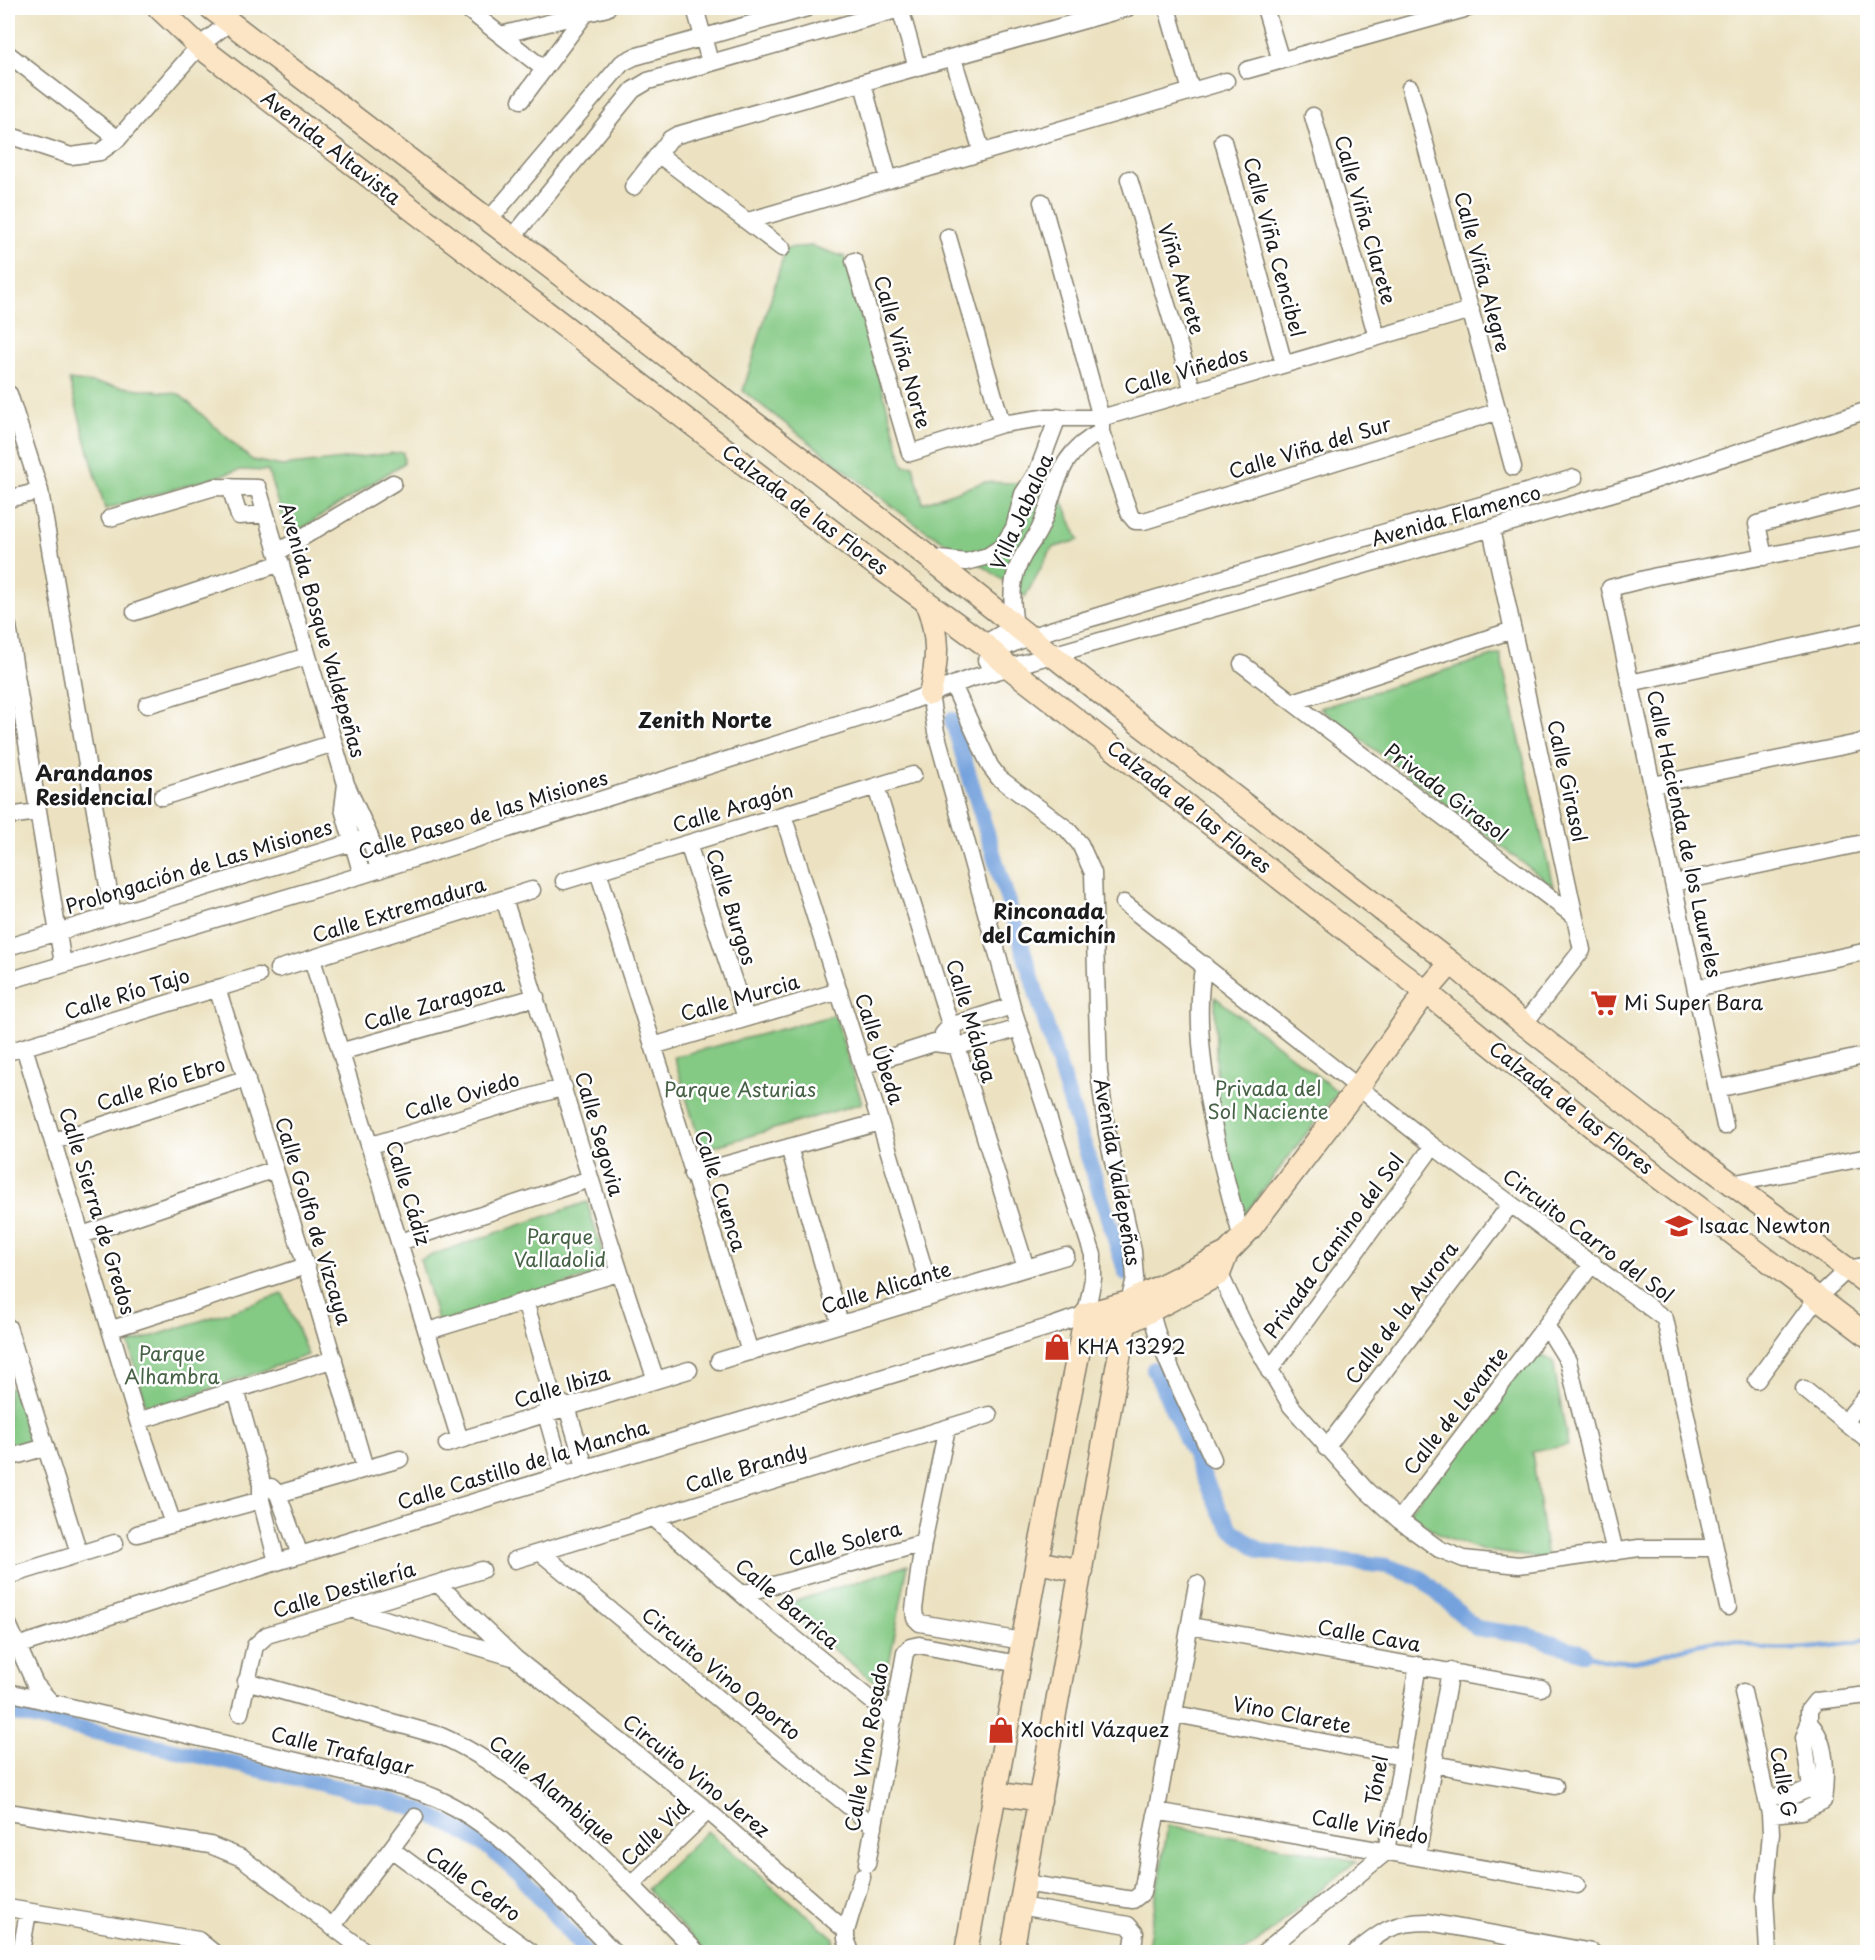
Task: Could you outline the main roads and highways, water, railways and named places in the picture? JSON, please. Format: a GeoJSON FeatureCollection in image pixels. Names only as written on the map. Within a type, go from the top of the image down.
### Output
{"type":"FeatureCollection","features":[{"type":"Feature","properties":{"kind":"waterway"},"geometry":{"type":"LineString","coordinates":[[952,720],[1067,1092],[1126,1273]]}},
{"type":"Feature","properties":{"kind":"waterway"},"geometry":{"type":"LineString","coordinates":[[1154,1369],[1220,1512],[1232,1530],[1261,1551],[1387,1566],[1421,1578],[1476,1628],[1530,1636],[1583,1653]]}},
{"type":"Feature","properties":{"kind":"waterway"},"geometry":{"type":"LineString","coordinates":[[1583,1653],[1620,1661],[1652,1658],[1717,1641],[1777,1649],[1817,1648],[1868,1640]]}},
{"type":"Feature","properties":{"kind":"waterway"},"geometry":{"type":"LineString","coordinates":[[8,1712],[370,1795],[431,1816],[469,1835],[504,1860],[520,1875],[586,1952]]}},
{"type":"Feature","properties":{"kind":"place","name":"Mi Super Bara"},"geometry":{"type":"Point","coordinates":[1604,1003]}},
{"type":"Feature","properties":{"kind":"place","name":"Isaac Newton"},"geometry":{"type":"Point","coordinates":[1679,1226]}},
{"type":"Feature","properties":{"kind":"place","name":"KHA 13292"},"geometry":{"type":"Point","coordinates":[1057,1347]}},
{"type":"Feature","properties":{"kind":"place","name":"Xochitl Vázquez"},"geometry":{"type":"Point","coordinates":[1001,1730]}},
{"type":"Feature","properties":{"kind":"district","name":"Zenith Norte"},"geometry":{"type":"Point","coordinates":[705,721]}},
{"type":"Feature","properties":{"kind":"district","name":"Arandanos Residencial"},"geometry":{"type":"Point","coordinates":[94,786]}},
{"type":"Feature","properties":{"kind":"district","name":"Rinconada del Camichín"},"geometry":{"type":"Point","coordinates":[1049,924]}},
{"type":"Feature","properties":{"kind":"park label","name":"Parque Asturias"},"geometry":{"type":"Point","coordinates":[740,1090]}},
{"type":"Feature","properties":{"kind":"park label","name":"Privada del Sol Naciente"},"geometry":{"type":"Point","coordinates":[1268,1100]}},
{"type":"Feature","properties":{"kind":"park label","name":"Parque Valladolid"},"geometry":{"type":"Point","coordinates":[560,1248]}},
{"type":"Feature","properties":{"kind":"park label","name":"Parque Alhambra"},"geometry":{"type":"Point","coordinates":[172,1366]}}]}
